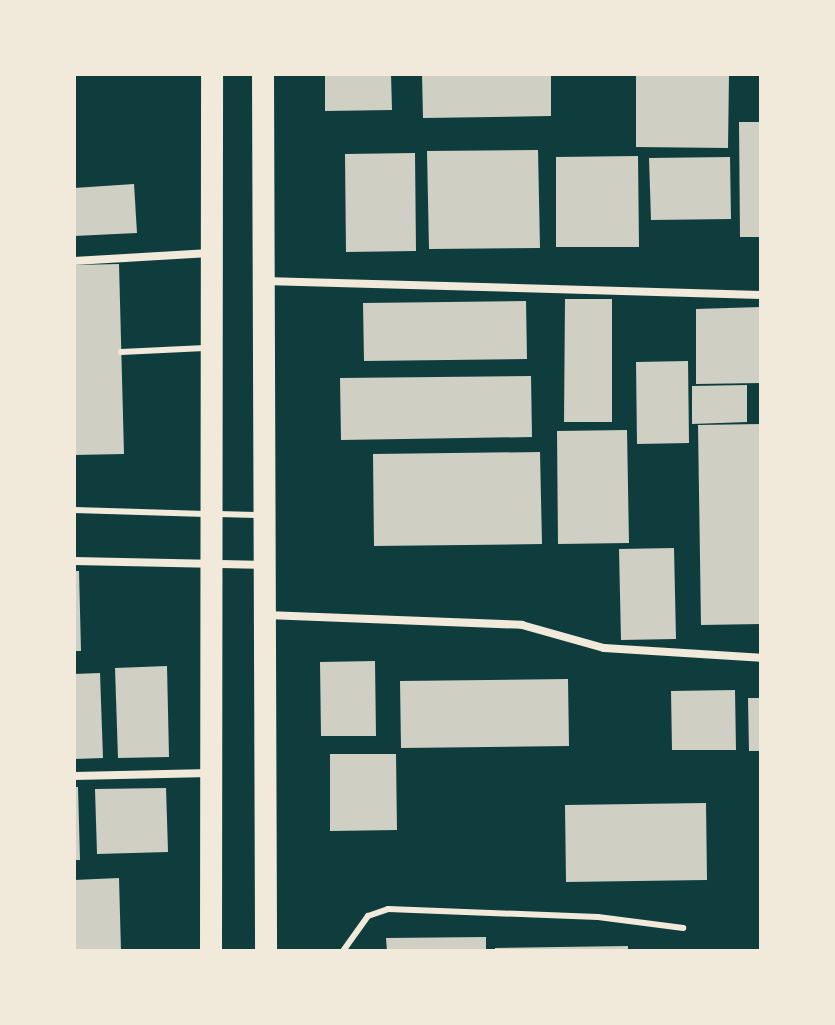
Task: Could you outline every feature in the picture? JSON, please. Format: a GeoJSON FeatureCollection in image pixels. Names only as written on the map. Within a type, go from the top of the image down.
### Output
{"type":"FeatureCollection","features":[{"type":"Feature","properties":{"kind":"highway"},"geometry":{"type":"LineString","coordinates":[[211,951],[209,514],[212,74]]}},
{"type":"Feature","properties":{"kind":"highway"},"geometry":{"type":"LineString","coordinates":[[263,74],[266,951]]}},
{"type":"Feature","properties":{"kind":"street"},"geometry":{"type":"LineString","coordinates":[[74,261],[211,253]]}},
{"type":"Feature","properties":{"kind":"street"},"geometry":{"type":"LineString","coordinates":[[263,281],[761,295]]}},
{"type":"Feature","properties":{"kind":"street"},"geometry":{"type":"LineString","coordinates":[[74,561],[265,565]]}},
{"type":"Feature","properties":{"kind":"street"},"geometry":{"type":"LineString","coordinates":[[265,615],[522,625],[604,648],[761,658]]}},
{"type":"Feature","properties":{"kind":"street"},"geometry":{"type":"LineString","coordinates":[[74,776],[211,773]]}},
{"type":"Feature","properties":{"kind":"lane"},"geometry":{"type":"LineString","coordinates":[[121,352],[211,347]]}},
{"type":"Feature","properties":{"kind":"lane"},"geometry":{"type":"LineString","coordinates":[[74,510],[264,515]]}},
{"type":"Feature","properties":{"kind":"lane"},"geometry":{"type":"LineString","coordinates":[[343,951],[368,916],[388,909],[598,917],[683,928]]}},
{"type":"Feature","properties":{"kind":"building"},"geometry":{"type":"Polygon","coordinates":[[[325,74],[391,74],[392,110],[325,111],[325,74]]]}},
{"type":"Feature","properties":{"kind":"building"},"geometry":{"type":"Polygon","coordinates":[[[422,74],[551,74],[551,116],[423,118],[422,74]]]}},
{"type":"Feature","properties":{"kind":"building"},"geometry":{"type":"Polygon","coordinates":[[[636,74],[729,74],[728,148],[636,147],[636,74]]]}},
{"type":"Feature","properties":{"kind":"building"},"geometry":{"type":"Polygon","coordinates":[[[739,122],[761,122],[761,237],[740,237],[739,122]]]}},
{"type":"Feature","properties":{"kind":"building"},"geometry":{"type":"Polygon","coordinates":[[[538,150],[540,248],[429,249],[427,151],[538,150]]]}},
{"type":"Feature","properties":{"kind":"building"},"geometry":{"type":"Polygon","coordinates":[[[415,153],[416,251],[346,252],[345,154],[415,153]]]}},
{"type":"Feature","properties":{"kind":"building"},"geometry":{"type":"Polygon","coordinates":[[[638,156],[639,247],[556,247],[556,157],[638,156]]]}},
{"type":"Feature","properties":{"kind":"building"},"geometry":{"type":"Polygon","coordinates":[[[730,157],[731,219],[651,220],[649,158],[730,157]]]}},
{"type":"Feature","properties":{"kind":"building"},"geometry":{"type":"Polygon","coordinates":[[[134,184],[137,233],[74,236],[74,188],[134,184]]]}},
{"type":"Feature","properties":{"kind":"building"},"geometry":{"type":"Polygon","coordinates":[[[119,264],[124,454],[74,455],[74,265],[119,264]]]}},
{"type":"Feature","properties":{"kind":"building"},"geometry":{"type":"Polygon","coordinates":[[[565,299],[612,299],[612,422],[564,422],[565,299]]]}},
{"type":"Feature","properties":{"kind":"building"},"geometry":{"type":"Polygon","coordinates":[[[526,301],[527,359],[364,361],[363,303],[526,301]]]}},
{"type":"Feature","properties":{"kind":"building"},"geometry":{"type":"Polygon","coordinates":[[[761,307],[761,383],[696,384],[696,309],[761,307]]]}},
{"type":"Feature","properties":{"kind":"building"},"geometry":{"type":"Polygon","coordinates":[[[688,361],[689,443],[637,444],[636,362],[688,361]]]}},
{"type":"Feature","properties":{"kind":"building"},"geometry":{"type":"Polygon","coordinates":[[[531,376],[532,437],[341,440],[340,378],[531,376]]]}},
{"type":"Feature","properties":{"kind":"building"},"geometry":{"type":"Polygon","coordinates":[[[747,385],[747,422],[692,424],[692,386],[747,385]]]}},
{"type":"Feature","properties":{"kind":"building"},"geometry":{"type":"Polygon","coordinates":[[[761,424],[761,624],[701,625],[698,425],[761,424]]]}},
{"type":"Feature","properties":{"kind":"building"},"geometry":{"type":"Polygon","coordinates":[[[627,430],[629,543],[558,544],[557,431],[627,430]]]}},
{"type":"Feature","properties":{"kind":"building"},"geometry":{"type":"Polygon","coordinates":[[[540,452],[542,544],[374,546],[373,454],[540,452]]]}},
{"type":"Feature","properties":{"kind":"building"},"geometry":{"type":"Polygon","coordinates":[[[674,548],[676,639],[621,640],[619,549],[674,548]]]}},
{"type":"Feature","properties":{"kind":"building"},"geometry":{"type":"Polygon","coordinates":[[[74,571],[79,571],[81,651],[74,651],[74,571]]]}},
{"type":"Feature","properties":{"kind":"building"},"geometry":{"type":"Polygon","coordinates":[[[375,661],[376,736],[321,736],[320,662],[375,661]]]}},
{"type":"Feature","properties":{"kind":"building"},"geometry":{"type":"Polygon","coordinates":[[[167,666],[169,757],[118,758],[115,668],[167,666]]]}},
{"type":"Feature","properties":{"kind":"building"},"geometry":{"type":"Polygon","coordinates":[[[100,673],[103,758],[74,759],[74,674],[100,673]]]}},
{"type":"Feature","properties":{"kind":"building"},"geometry":{"type":"Polygon","coordinates":[[[568,679],[569,746],[401,748],[400,681],[568,679]]]}},
{"type":"Feature","properties":{"kind":"building"},"geometry":{"type":"Polygon","coordinates":[[[735,690],[736,750],[672,750],[671,691],[735,690]]]}},
{"type":"Feature","properties":{"kind":"building"},"geometry":{"type":"Polygon","coordinates":[[[748,698],[761,698],[761,751],[749,751],[748,698]]]}},
{"type":"Feature","properties":{"kind":"building"},"geometry":{"type":"Polygon","coordinates":[[[330,754],[396,754],[397,830],[330,831],[330,754]]]}},
{"type":"Feature","properties":{"kind":"building"},"geometry":{"type":"Polygon","coordinates":[[[74,787],[78,787],[80,860],[74,860],[74,787]]]}},
{"type":"Feature","properties":{"kind":"building"},"geometry":{"type":"Polygon","coordinates":[[[166,788],[168,852],[97,854],[95,789],[166,788]]]}},
{"type":"Feature","properties":{"kind":"building"},"geometry":{"type":"Polygon","coordinates":[[[706,803],[707,880],[566,882],[565,805],[706,803]]]}},
{"type":"Feature","properties":{"kind":"building"},"geometry":{"type":"Polygon","coordinates":[[[119,878],[121,951],[74,951],[74,880],[119,878]]]}},
{"type":"Feature","properties":{"kind":"building"},"geometry":{"type":"Polygon","coordinates":[[[486,937],[486,951],[387,951],[386,938],[486,937]]]}},
{"type":"Feature","properties":{"kind":"building"},"geometry":{"type":"Polygon","coordinates":[[[628,946],[628,951],[495,951],[495,948],[628,946]]]}}]}
